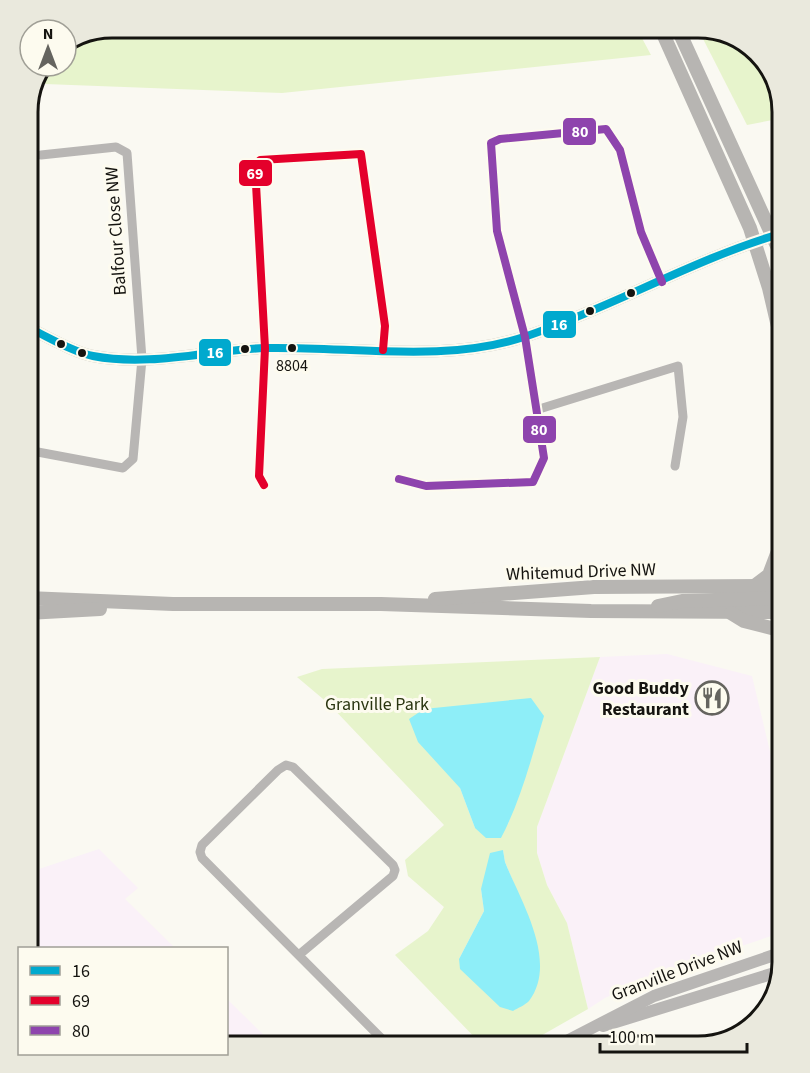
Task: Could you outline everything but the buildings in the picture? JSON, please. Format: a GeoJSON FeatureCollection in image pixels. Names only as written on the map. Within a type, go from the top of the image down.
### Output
{"type":"FeatureCollection","features":[{"type":"Feature","properties":{"kind":"main road"},"geometry":{"type":"LineString","coordinates":[[665,38],[754,242],[772,300]]}},
{"type":"Feature","properties":{"kind":"main road"},"geometry":{"type":"LineString","coordinates":[[682,38],[772,222]]}},
{"type":"Feature","properties":{"kind":"main road"},"geometry":{"type":"LineString","coordinates":[[753,587],[769,575],[772,567]]}},
{"type":"Feature","properties":{"kind":"main road","name":"Whitemud Drive NW"},"geometry":{"type":"LineString","coordinates":[[381,604],[504,592],[594,587],[772,586]]}},
{"type":"Feature","properties":{"kind":"main road","name":"Whitemud Drive NW"},"geometry":{"type":"LineString","coordinates":[[38,598],[173,604],[381,604],[630,611],[772,612]]}},
{"type":"Feature","properties":{"kind":"main road"},"geometry":{"type":"LineString","coordinates":[[630,611],[682,601],[772,598]]}},
{"type":"Feature","properties":{"kind":"main road","name":"Whitemud Drive NW"},"geometry":{"type":"LineString","coordinates":[[38,612],[173,604]]}},
{"type":"Feature","properties":{"kind":"main road"},"geometry":{"type":"LineString","coordinates":[[729,612],[744,621],[772,628]]}},
{"type":"Feature","properties":{"kind":"street"},"geometry":{"type":"LineString","coordinates":[[399,480],[426,486],[533,482],[544,458],[525,337],[497,231],[491,143],[500,139],[606,129],[620,150],[641,232],[662,282]]}},
{"type":"Feature","properties":{"kind":"street","name":"Balfour Close NW"},"geometry":{"type":"LineString","coordinates":[[40,155],[116,147],[127,153],[142,359]]}},
{"type":"Feature","properties":{"kind":"street"},"geometry":{"type":"LineString","coordinates":[[264,484],[259,476],[265,348],[255,166],[260,160],[361,154],[385,326],[383,350]]}},
{"type":"Feature","properties":{"kind":"street"},"geometry":{"type":"LineString","coordinates":[[38,334],[92,356],[142,359],[265,348],[449,352],[525,337],[772,236]]}},
{"type":"Feature","properties":{"kind":"street"},"geometry":{"type":"LineString","coordinates":[[38,452],[123,468],[133,459],[142,359]]}},
{"type":"Feature","properties":{"kind":"street"},"geometry":{"type":"LineString","coordinates":[[536,410],[678,366],[683,417],[675,466]]}},
{"type":"Feature","properties":{"kind":"street"},"geometry":{"type":"LineString","coordinates":[[300,954],[393,876],[395,870],[393,865],[293,767],[286,765],[278,770],[210,837],[200,852],[202,858],[379,1036]]}},
{"type":"Feature","properties":{"kind":"street","name":"Granville Drive NW"},"geometry":{"type":"LineString","coordinates":[[577,1036],[629,1007],[676,987],[772,956]]}},
{"type":"Feature","properties":{"kind":"street","name":"Granville Drive NW"},"geometry":{"type":"LineString","coordinates":[[587,1031],[772,974]]}},
{"type":"Feature","properties":{"kind":"shaded area"},"geometry":{"type":"Polygon","coordinates":[[[667,654],[752,676],[772,760],[772,936],[652,976],[605,998],[588,1009],[567,923],[547,885],[537,853],[537,827],[600,657],[667,654]]]}},
{"type":"Feature","properties":{"kind":"shaded area"},"geometry":{"type":"Polygon","coordinates":[[[99,849],[138,888],[125,899],[174,947],[38,947],[38,869],[99,849]]]}},
{"type":"Feature","properties":{"kind":"shaded area"},"geometry":{"type":"Polygon","coordinates":[[[228,1000],[265,1036],[228,1036],[228,1000]]]}},
{"type":"Feature","properties":{"kind":"green space"},"geometry":{"type":"Polygon","coordinates":[[[101,38],[642,38],[651,55],[282,93],[45,84],[45,78],[78,78],[78,45],[101,38]]]}},
{"type":"Feature","properties":{"kind":"green space"},"geometry":{"type":"Polygon","coordinates":[[[703,38],[718,40],[736,47],[754,63],[765,78],[772,101],[772,120],[747,125],[703,38]]]}},
{"type":"Feature","properties":{"kind":"green space","name":"Granville Park"},"geometry":{"type":"Polygon","coordinates":[[[600,657],[537,827],[537,853],[547,885],[567,923],[588,1009],[541,1036],[473,1036],[395,955],[428,931],[444,907],[408,876],[405,860],[444,825],[329,704],[297,677],[322,669],[600,657]],[[543,716],[460,788],[475,828],[508,824],[543,716]],[[503,850],[481,889],[484,911],[459,959],[526,913],[505,862],[503,850]]]}},
{"type":"Feature","properties":{"kind":"water"},"geometry":{"type":"Polygon","coordinates":[[[531,698],[544,716],[526,778],[501,838],[486,838],[475,828],[460,788],[418,742],[409,719],[424,709],[531,698]]]}},
{"type":"Feature","properties":{"kind":"water"},"geometry":{"type":"Polygon","coordinates":[[[503,850],[505,862],[527,912],[539,949],[540,968],[537,985],[529,1001],[513,1011],[500,1007],[460,969],[459,959],[484,911],[481,889],[490,853],[503,850]]]}},
{"type":"Feature","properties":{"kind":"transit line","name":"80"},"geometry":{"type":"LineString","coordinates":[[399,479],[426,486],[533,482],[544,458],[525,337],[497,231],[491,143],[500,139],[606,129],[620,150],[641,232],[662,282]]}},
{"type":"Feature","properties":{"kind":"transit line","name":"69"},"geometry":{"type":"LineString","coordinates":[[264,485],[259,476],[265,348],[255,166],[260,160],[361,154],[385,326],[383,350]]}},
{"type":"Feature","properties":{"kind":"transit line","name":"16"},"geometry":{"type":"LineString","coordinates":[[38,332],[93,356],[136,360],[265,348],[397,352],[463,349],[527,336],[591,311],[686,269],[772,236]]}},
{"type":"Feature","properties":{"kind":"place","name":"8804"},"geometry":{"type":"Point","coordinates":[292,348]}},
{"type":"Feature","properties":{"kind":"place","name":"Good Buddy Restaurant"},"geometry":{"type":"Point","coordinates":[712,698]}}]}
